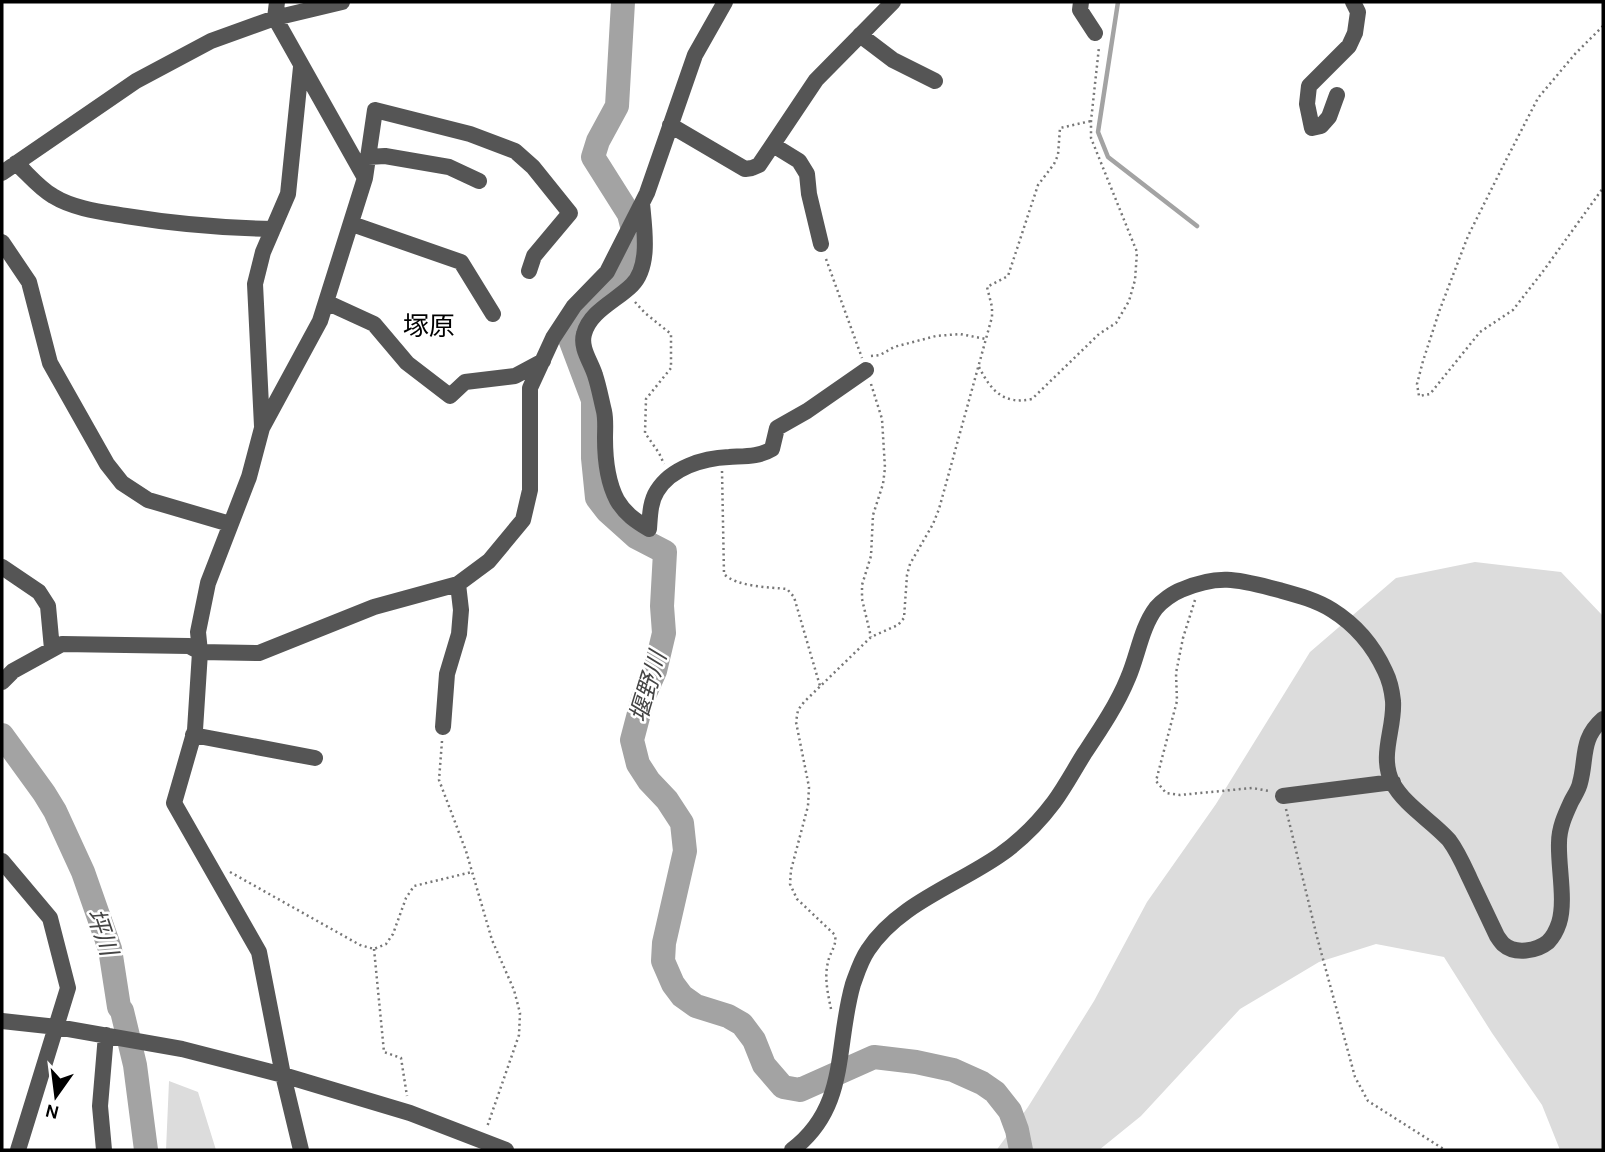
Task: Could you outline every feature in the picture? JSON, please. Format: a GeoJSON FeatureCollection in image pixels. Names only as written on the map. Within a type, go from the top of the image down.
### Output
{"type":"FeatureCollection","features":[{"type":"Feature","properties":{"kind":"street"},"geometry":{"type":"LineString","coordinates":[[2,173],[136,81],[211,41],[276,10],[342,2]]}},
{"type":"Feature","properties":{"kind":"street"},"geometry":{"type":"LineString","coordinates":[[5,673],[62,644],[189,646],[201,652],[259,653],[374,607],[458,584],[489,561],[523,520],[530,490],[530,388],[553,338],[574,306],[607,272],[641,206],[695,55],[725,2]]}},
{"type":"Feature","properties":{"kind":"street"},"geometry":{"type":"LineString","coordinates":[[670,125],[744,169],[760,164],[816,80],[893,2]]}},
{"type":"Feature","properties":{"kind":"street"},"geometry":{"type":"LineString","coordinates":[[1081,2],[1080,10],[1095,33]]}},
{"type":"Feature","properties":{"kind":"street"},"geometry":{"type":"LineString","coordinates":[[1336,95],[1329,117],[1321,126],[1312,128],[1307,104],[1308,86],[1349,46],[1355,33],[1357,12],[1353,2]]}},
{"type":"Feature","properties":{"kind":"street"},"geometry":{"type":"LineString","coordinates":[[276,10],[301,67],[365,178]]}},
{"type":"Feature","properties":{"kind":"street"},"geometry":{"type":"LineString","coordinates":[[860,35],[893,60],[935,81]]}},
{"type":"Feature","properties":{"kind":"street"},"geometry":{"type":"LineString","coordinates":[[262,428],[255,284],[263,252],[288,194],[301,67]]}},
{"type":"Feature","properties":{"kind":"street"},"geometry":{"type":"LineString","coordinates":[[300,1150],[259,952],[174,803],[193,735],[201,652],[198,632],[208,583],[248,477],[262,428],[320,321],[365,178],[375,110],[470,134],[515,151],[533,167],[570,213],[534,256],[529,271]]}},
{"type":"Feature","properties":{"kind":"street"},"geometry":{"type":"LineString","coordinates":[[773,145],[799,161],[807,174],[821,244]]}},
{"type":"Feature","properties":{"kind":"street"},"geometry":{"type":"LineString","coordinates":[[368,157],[385,156],[449,167],[479,181]]}},
{"type":"Feature","properties":{"kind":"street"},"geometry":{"type":"LineString","coordinates":[[16,163],[53,196],[77,206],[163,222],[222,228],[273,229]]}},
{"type":"Feature","properties":{"kind":"street"},"geometry":{"type":"LineString","coordinates":[[641,206],[645,253],[641,268],[629,286],[590,321],[584,332],[583,343],[595,374],[605,416],[605,461],[611,485],[618,502],[630,517],[649,529],[651,504],[656,492],[669,477],[693,463],[722,457],[763,454],[772,449],[777,428],[807,411],[864,363]]}},
{"type":"Feature","properties":{"kind":"street"},"geometry":{"type":"LineString","coordinates":[[352,224],[461,262],[493,314]]}},
{"type":"Feature","properties":{"kind":"street"},"geometry":{"type":"LineString","coordinates":[[2,242],[29,282],[50,363],[107,464],[122,483],[148,500],[230,524]]}},
{"type":"Feature","properties":{"kind":"street"},"geometry":{"type":"LineString","coordinates":[[598,284],[629,286]]}},
{"type":"Feature","properties":{"kind":"street"},"geometry":{"type":"LineString","coordinates":[[326,302],[374,324],[407,363],[450,396],[465,382],[515,376],[543,361]]}},
{"type":"Feature","properties":{"kind":"street"},"geometry":{"type":"LineString","coordinates":[[2,567],[39,592],[48,606],[52,649]]}},
{"type":"Feature","properties":{"kind":"street"},"geometry":{"type":"LineString","coordinates":[[792,1150],[815,1128],[834,1092],[847,1005],[866,952],[897,917],[1001,855],[1031,829],[1054,802],[1116,704],[1145,629],[1157,607],[1176,592],[1197,583],[1219,579],[1242,580],[1308,598],[1329,608],[1362,634],[1387,674],[1393,701],[1387,749],[1388,770],[1393,782],[1404,798],[1450,842],[1460,857],[1497,936],[1504,946],[1516,950],[1528,950],[1548,942],[1560,922],[1560,830],[1580,785],[1584,748],[1590,735],[1603,719]]}},
{"type":"Feature","properties":{"kind":"street"},"geometry":{"type":"LineString","coordinates":[[443,727],[447,674],[459,634],[461,610],[458,584]]}},
{"type":"Feature","properties":{"kind":"street"},"geometry":{"type":"LineString","coordinates":[[193,735],[315,758]]}},
{"type":"Feature","properties":{"kind":"street"},"geometry":{"type":"LineString","coordinates":[[1283,796],[1393,782]]}},
{"type":"Feature","properties":{"kind":"street"},"geometry":{"type":"LineString","coordinates":[[2,861],[50,918],[68,988],[18,1150]]}},
{"type":"Feature","properties":{"kind":"street"},"geometry":{"type":"LineString","coordinates":[[2,1021],[57,1027],[182,1049],[283,1075],[410,1114],[506,1150]]}},
{"type":"Feature","properties":{"kind":"street"},"geometry":{"type":"LineString","coordinates":[[104,1150],[100,1106],[106,1035]]}},
{"type":"Feature","properties":{"kind":"path"},"geometry":{"type":"LineString","coordinates":[[1603,26],[1538,98],[1468,236],[1423,361],[1418,384],[1419,396],[1430,394],[1480,332],[1513,310],[1603,188]]}},
{"type":"Feature","properties":{"kind":"path"},"geometry":{"type":"LineString","coordinates":[[978,366],[989,386],[1003,397],[1018,402],[1032,399],[1099,334],[1116,323],[1129,301],[1135,280],[1137,252],[1091,138],[1100,50],[1095,33]]}},
{"type":"Feature","properties":{"kind":"path"},"geometry":{"type":"LineString","coordinates":[[832,1014],[826,980],[828,961],[836,942],[835,935],[797,899],[790,884],[791,870],[808,806],[809,787],[796,722],[798,710],[871,637],[898,625],[904,618],[910,564],[939,509],[992,317],[987,287],[1008,276],[1038,185],[1058,155],[1060,128],[1091,121]]}},
{"type":"Feature","properties":{"kind":"path"},"geometry":{"type":"LineString","coordinates":[[821,244],[882,419],[885,467],[883,484],[873,515],[871,556],[862,584],[862,599],[871,637]]}},
{"type":"Feature","properties":{"kind":"path"},"geometry":{"type":"LineString","coordinates":[[629,286],[645,313],[671,334],[671,369],[646,399],[645,433],[659,453],[669,477]]}},
{"type":"Feature","properties":{"kind":"path"},"geometry":{"type":"LineString","coordinates":[[864,363],[894,347],[936,336],[960,334],[986,339]]}},
{"type":"Feature","properties":{"kind":"path"},"geometry":{"type":"LineString","coordinates":[[722,457],[724,574],[740,583],[788,589],[794,597],[820,686]]}},
{"type":"Feature","properties":{"kind":"path"},"geometry":{"type":"LineString","coordinates":[[1197,583],[1176,673],[1177,701],[1156,781],[1166,793],[1180,795],[1252,788],[1283,796],[1355,1077],[1368,1101],[1445,1150]]}},
{"type":"Feature","properties":{"kind":"path"},"geometry":{"type":"LineString","coordinates":[[443,727],[439,780],[472,872],[492,940],[514,990],[520,1013],[519,1035],[483,1141]]}},
{"type":"Feature","properties":{"kind":"path"},"geometry":{"type":"LineString","coordinates":[[215,874],[224,868],[360,945],[374,949],[386,944],[393,934],[406,898],[414,886],[472,872]]}},
{"type":"Feature","properties":{"kind":"path"},"geometry":{"type":"LineString","coordinates":[[374,949],[384,1052],[401,1058],[410,1114]]}},
{"type":"Feature","properties":{"kind":"shaded area"},"geometry":{"type":"Polygon","coordinates":[[[1475,562],[1561,572],[1603,616],[1603,1150],[1560,1150],[1542,1105],[1444,957],[1376,944],[1319,962],[1240,1009],[1141,1116],[1099,1150],[997,1150],[1028,1107],[1094,1001],[1147,902],[1216,804],[1310,652],[1396,578],[1475,562]]]}},
{"type":"Feature","properties":{"kind":"shaded area"},"geometry":{"type":"Polygon","coordinates":[[[169,1081],[198,1092],[216,1150],[166,1150],[169,1081]]]}},
{"type":"Feature","properties":{"kind":"waterway","name":"堰野川"},"geometry":{"type":"LineString","coordinates":[[623,2],[617,106],[598,141],[593,157],[629,214],[636,242],[627,271],[578,320],[570,339],[593,400],[593,458],[597,498],[607,511],[636,537],[665,552],[662,606],[664,633],[655,671],[643,698],[632,740],[638,764],[682,823],[685,851],[664,943],[663,961],[673,984],[682,996],[696,1006],[728,1016],[742,1024],[754,1040],[764,1065],[783,1087],[800,1090],[874,1057],[953,1070],[995,1092],[1010,1111],[1021,1150]]}},
{"type":"Feature","properties":{"kind":"waterway"},"geometry":{"type":"LineString","coordinates":[[1118,2],[1098,132],[1108,157],[1197,226]]}},
{"type":"Feature","properties":{"kind":"waterway","name":"坪川"},"geometry":{"type":"LineString","coordinates":[[2,735],[55,811],[83,872],[110,949],[119,1007],[135,1065],[146,1150]]}},
{"type":"Feature","properties":{"kind":"district","name":"塚原"},"geometry":{"type":"Point","coordinates":[429,326]}}]}
